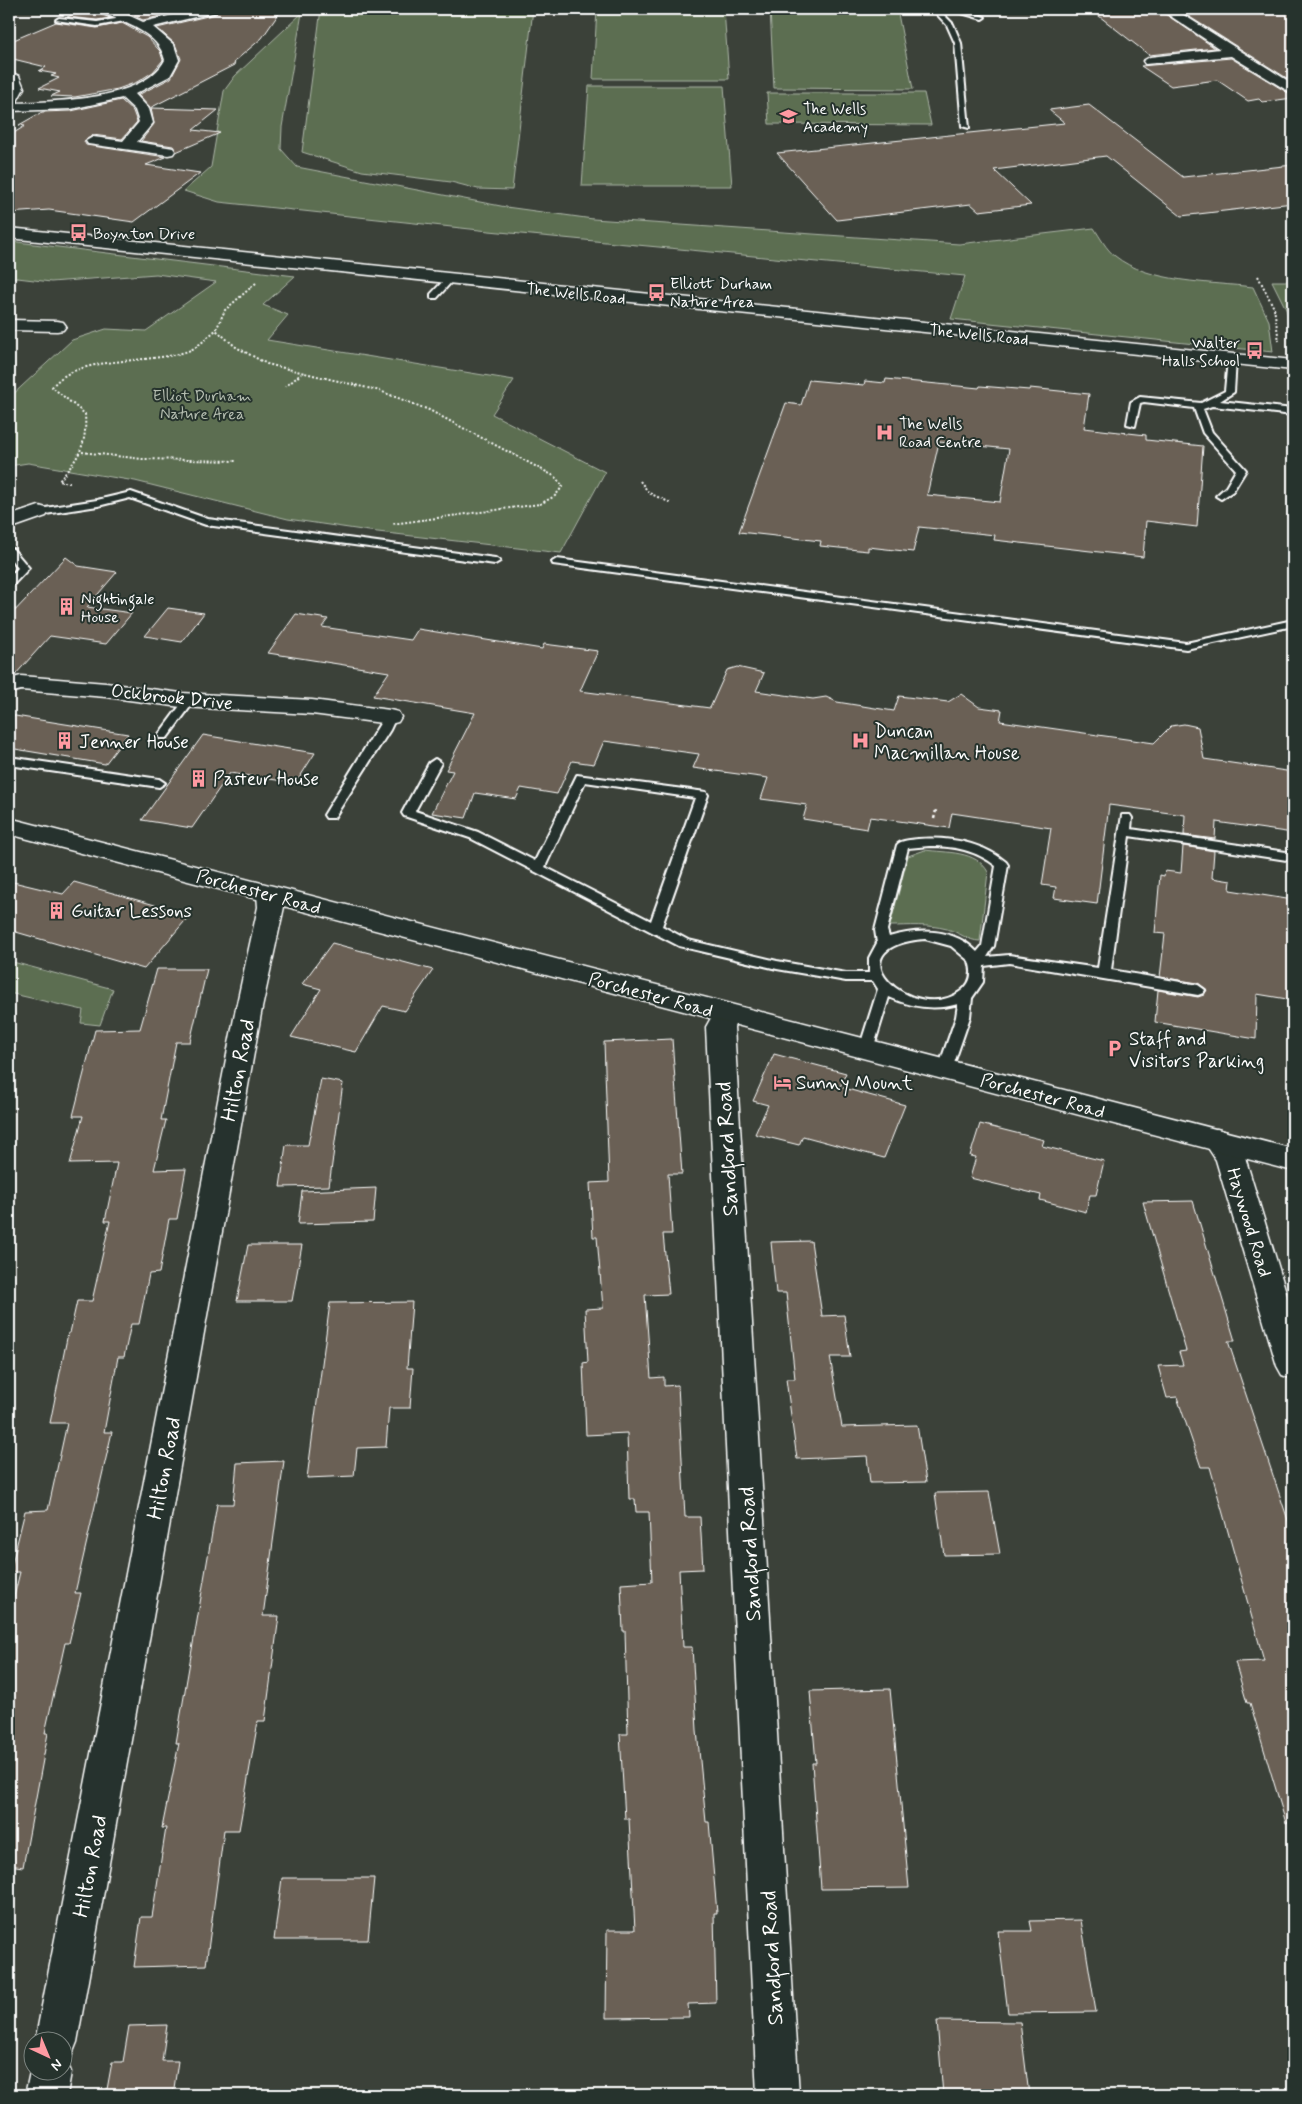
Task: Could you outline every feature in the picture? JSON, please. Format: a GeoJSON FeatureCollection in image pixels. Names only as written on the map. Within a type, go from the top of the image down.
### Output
{"type":"FeatureCollection","features":[{"type":"Feature","properties":{"kind":"street"},"geometry":{"type":"LineString","coordinates":[[9,107],[71,105],[124,93],[144,85],[165,73],[172,60],[169,48],[153,32],[143,26],[104,9]]}},
{"type":"Feature","properties":{"kind":"street"},"geometry":{"type":"LineString","coordinates":[[143,26],[212,9]]}},
{"type":"Feature","properties":{"kind":"street"},"geometry":{"type":"LineString","coordinates":[[1166,9],[1293,90]]}},
{"type":"Feature","properties":{"kind":"street"},"geometry":{"type":"LineString","coordinates":[[1150,60],[1232,52]]}},
{"type":"Feature","properties":{"kind":"street"},"geometry":{"type":"LineString","coordinates":[[9,75],[14,79],[17,88],[9,102]]}},
{"type":"Feature","properties":{"kind":"street"},"geometry":{"type":"LineString","coordinates":[[124,93],[138,103],[145,114],[146,123],[127,145]]}},
{"type":"Feature","properties":{"kind":"street"},"geometry":{"type":"LineString","coordinates":[[93,141],[168,151]]}},
{"type":"Feature","properties":{"kind":"street","name":"The Wells Road"},"geometry":{"type":"LineString","coordinates":[[9,233],[1293,365]]}},
{"type":"Feature","properties":{"kind":"street"},"geometry":{"type":"LineString","coordinates":[[9,325],[58,326]]}},
{"type":"Feature","properties":{"kind":"street"},"geometry":{"type":"LineString","coordinates":[[9,522],[39,512]]}},
{"type":"Feature","properties":{"kind":"street","name":"Ockbrook Drive"},"geometry":{"type":"LineString","coordinates":[[9,686],[21,684],[98,689],[189,701],[340,702],[390,717]]}},
{"type":"Feature","properties":{"kind":"street","name":"Porchester Road"},"geometry":{"type":"LineString","coordinates":[[9,826],[1293,1160]]}},
{"type":"Feature","properties":{"kind":"street","name":"Hilton Road"},"geometry":{"type":"LineString","coordinates":[[58,2032],[249,1008],[271,906],[270,894]]}},
{"type":"Feature","properties":{"kind":"street","name":"Sandford Road"},"geometry":{"type":"LineString","coordinates":[[727,1014],[720,1027],[778,2095]]}},
{"type":"Feature","properties":{"kind":"street","name":"Haywood Road"},"geometry":{"type":"LineString","coordinates":[[1217,1140],[1230,1157],[1293,1366]]}},
{"type":"Feature","properties":{"kind":"street"},"geometry":{"type":"LineString","coordinates":[[46,2095],[48,2082]]}},
{"type":"Feature","properties":{"kind":"lane"},"geometry":{"type":"LineString","coordinates":[[935,9],[950,24],[958,43],[966,126]]}},
{"type":"Feature","properties":{"kind":"lane"},"geometry":{"type":"LineString","coordinates":[[951,9],[982,17]]}},
{"type":"Feature","properties":{"kind":"lane"},"geometry":{"type":"LineString","coordinates":[[58,20],[97,24],[128,19]]}},
{"type":"Feature","properties":{"kind":"lane"},"geometry":{"type":"LineString","coordinates":[[88,29],[97,24]]}},
{"type":"Feature","properties":{"kind":"lane"},"geometry":{"type":"LineString","coordinates":[[434,296],[450,279]]}},
{"type":"Feature","properties":{"kind":"lane"},"geometry":{"type":"LineString","coordinates":[[1211,403],[1229,392],[1232,359]]}},
{"type":"Feature","properties":{"kind":"lane"},"geometry":{"type":"LineString","coordinates":[[1132,424],[1136,402],[1144,399],[1197,405],[1211,403],[1293,412]]}},
{"type":"Feature","properties":{"kind":"lane"},"geometry":{"type":"LineString","coordinates":[[1197,405],[1208,432],[1241,470],[1230,490],[1221,496]]}},
{"type":"Feature","properties":{"kind":"lane"},"geometry":{"type":"LineString","coordinates":[[39,512],[98,503],[120,496],[131,495],[206,522],[495,561]]}},
{"type":"Feature","properties":{"kind":"lane"},"geometry":{"type":"LineString","coordinates":[[9,552],[24,568],[9,583]]}},
{"type":"Feature","properties":{"kind":"lane"},"geometry":{"type":"LineString","coordinates":[[557,562],[1186,646],[1293,624]]}},
{"type":"Feature","properties":{"kind":"lane"},"geometry":{"type":"LineString","coordinates":[[163,736],[189,701]]}},
{"type":"Feature","properties":{"kind":"lane"},"geometry":{"type":"LineString","coordinates":[[330,815],[384,730],[390,717]]}},
{"type":"Feature","properties":{"kind":"lane"},"geometry":{"type":"LineString","coordinates":[[9,760],[159,783]]}},
{"type":"Feature","properties":{"kind":"lane"},"geometry":{"type":"LineString","coordinates":[[435,763],[408,813],[474,835],[684,943],[777,965],[881,982]]}},
{"type":"Feature","properties":{"kind":"lane"},"geometry":{"type":"LineString","coordinates":[[538,869],[581,778],[702,795],[654,928]]}},
{"type":"Feature","properties":{"kind":"lane"},"geometry":{"type":"LineString","coordinates":[[1104,973],[1126,818]]}},
{"type":"Feature","properties":{"kind":"lane"},"geometry":{"type":"LineString","coordinates":[[1125,832],[1293,857]]}},
{"type":"Feature","properties":{"kind":"lane"},"geometry":{"type":"LineString","coordinates":[[884,944],[882,930],[903,845],[929,842],[950,844],[990,854],[1002,865],[988,946],[977,962]]}},
{"type":"Feature","properties":{"kind":"lane"},"geometry":{"type":"LineString","coordinates":[[925,935],[947,939],[965,948],[977,962],[980,976],[974,989],[960,999],[942,1004],[921,1004],[901,998],[881,982],[873,968],[875,956],[884,944],[904,937],[925,935]]}},
{"type":"Feature","properties":{"kind":"lane"},"geometry":{"type":"LineString","coordinates":[[977,962],[1010,959],[1198,990]]}},
{"type":"Feature","properties":{"kind":"lane"},"geometry":{"type":"LineString","coordinates":[[866,1049],[881,982]]}},
{"type":"Feature","properties":{"kind":"lane"},"geometry":{"type":"LineString","coordinates":[[945,1069],[963,1016],[966,994]]}},
{"type":"Feature","properties":{"kind":"path"},"geometry":{"type":"LineString","coordinates":[[77,460],[85,442],[85,414],[57,394],[52,387],[56,380],[73,371],[92,366],[166,357],[188,351],[216,330],[224,310],[249,288],[279,274],[290,262]]}},
{"type":"Feature","properties":{"kind":"path"},"geometry":{"type":"LineString","coordinates":[[1258,276],[1274,308],[1279,331],[1279,352],[1274,363]]}},
{"type":"Feature","properties":{"kind":"path"},"geometry":{"type":"LineString","coordinates":[[216,330],[252,357],[289,371],[380,391],[429,410],[554,476],[563,486],[555,496],[540,504],[440,516],[388,525]]}},
{"type":"Feature","properties":{"kind":"path"},"geometry":{"type":"LineString","coordinates":[[285,387],[301,374]]}},
{"type":"Feature","properties":{"kind":"path"},"geometry":{"type":"LineString","coordinates":[[82,452],[150,460],[237,461]]}},
{"type":"Feature","properties":{"kind":"path"},"geometry":{"type":"LineString","coordinates":[[640,481],[649,493],[672,503]]}},
{"type":"Feature","properties":{"kind":"path"},"geometry":{"type":"LineString","coordinates":[[9,605],[15,610]]}},
{"type":"Feature","properties":{"kind":"green space"},"geometry":{"type":"Polygon","coordinates":[[[321,9],[533,9],[512,190],[478,189],[451,182],[362,171],[302,152],[321,9]]]}},
{"type":"Feature","properties":{"kind":"green space"},"geometry":{"type":"Polygon","coordinates":[[[597,9],[724,9],[729,79],[593,79],[597,9]]]}},
{"type":"Feature","properties":{"kind":"green space"},"geometry":{"type":"Polygon","coordinates":[[[770,9],[897,9],[913,89],[774,88],[770,9]]]}},
{"type":"Feature","properties":{"kind":"green space"},"geometry":{"type":"Polygon","coordinates":[[[302,13],[282,127],[281,149],[297,167],[506,207],[593,219],[959,244],[1094,228],[1115,256],[1145,272],[1181,280],[1253,287],[1269,321],[1273,352],[951,319],[965,276],[489,231],[219,202],[184,191],[211,167],[224,91],[235,76],[302,13]]]}},
{"type":"Feature","properties":{"kind":"green space"},"geometry":{"type":"Polygon","coordinates":[[[589,86],[724,86],[732,186],[582,186],[589,86]]]}},
{"type":"Feature","properties":{"kind":"green space"},"geometry":{"type":"Polygon","coordinates":[[[767,93],[924,93],[931,125],[769,124],[767,93]]]}},
{"type":"Feature","properties":{"kind":"green space","name":"Elliot Durham Nature Area"},"geometry":{"type":"Polygon","coordinates":[[[9,241],[295,276],[263,305],[288,315],[267,340],[514,380],[492,414],[605,472],[561,553],[369,531],[288,519],[135,481],[28,463],[9,466],[9,398],[72,340],[106,329],[146,331],[216,282],[156,274],[51,282],[9,277],[9,241]]]}},
{"type":"Feature","properties":{"kind":"green space"},"geometry":{"type":"Polygon","coordinates":[[[1272,281],[1293,281],[1293,332],[1286,309],[1272,281]]]}},
{"type":"Feature","properties":{"kind":"green space"},"geometry":{"type":"Polygon","coordinates":[[[925,850],[951,852],[968,856],[983,865],[988,872],[980,941],[971,940],[940,927],[890,926],[908,856],[925,850]]]}},
{"type":"Feature","properties":{"kind":"green space"},"geometry":{"type":"Polygon","coordinates":[[[9,961],[113,989],[100,1025],[81,1023],[83,1010],[9,993],[9,961]]]}},
{"type":"Feature","properties":{"kind":"building"},"geometry":{"type":"Polygon","coordinates":[[[86,9],[97,9],[100,14],[110,18],[97,20],[67,17],[86,9]]]}},
{"type":"Feature","properties":{"kind":"building"},"geometry":{"type":"Polygon","coordinates":[[[119,9],[191,9],[143,20],[119,9]]]}},
{"type":"Feature","properties":{"kind":"building"},"geometry":{"type":"Polygon","coordinates":[[[220,9],[282,9],[262,38],[235,61],[234,65],[150,108],[138,95],[171,78],[181,59],[175,44],[157,28],[216,14],[220,9]]]}},
{"type":"Feature","properties":{"kind":"building"},"geometry":{"type":"Polygon","coordinates":[[[1090,9],[1158,9],[1215,48],[1149,55],[1090,9]]]}},
{"type":"Feature","properties":{"kind":"building"},"geometry":{"type":"Polygon","coordinates":[[[1177,9],[1293,9],[1293,82],[1177,9]]]}},
{"type":"Feature","properties":{"kind":"building"},"geometry":{"type":"Polygon","coordinates":[[[56,22],[97,28],[122,23],[147,37],[160,51],[163,60],[153,72],[137,82],[118,89],[75,97],[51,96],[60,92],[39,88],[59,78],[51,76],[56,74],[39,71],[46,67],[9,58],[9,42],[56,22]]]}},
{"type":"Feature","properties":{"kind":"building"},"geometry":{"type":"Polygon","coordinates":[[[1231,58],[1293,96],[1293,98],[1262,102],[1259,99],[1248,101],[1217,80],[1171,86],[1141,66],[1231,58]]]}},
{"type":"Feature","properties":{"kind":"building"},"geometry":{"type":"Polygon","coordinates":[[[121,100],[133,111],[137,122],[122,139],[93,135],[84,141],[86,145],[166,157],[146,165],[200,173],[134,222],[49,210],[9,213],[9,136],[25,126],[19,125],[42,112],[71,111],[121,100]]]}},
{"type":"Feature","properties":{"kind":"building"},"geometry":{"type":"Polygon","coordinates":[[[1089,105],[1183,177],[1293,165],[1293,203],[1181,216],[1106,156],[994,170],[1031,205],[979,211],[971,204],[837,220],[777,153],[1065,123],[1049,110],[1089,105]]]}},
{"type":"Feature","properties":{"kind":"building"},"geometry":{"type":"Polygon","coordinates":[[[151,108],[218,110],[193,130],[220,133],[176,152],[173,146],[141,141],[154,124],[151,108]]]}},
{"type":"Feature","properties":{"kind":"building"},"geometry":{"type":"Polygon","coordinates":[[[886,379],[979,388],[980,386],[1029,390],[1030,388],[1089,394],[1084,428],[1146,435],[1146,440],[1203,446],[1197,527],[1146,521],[1143,557],[994,540],[995,535],[919,527],[913,552],[868,547],[868,551],[820,546],[821,541],[739,532],[786,403],[801,405],[809,380],[864,385],[865,381],[885,383],[886,379]],[[939,442],[927,495],[1000,502],[1009,449],[939,442]]]}},
{"type":"Feature","properties":{"kind":"building"},"geometry":{"type":"Polygon","coordinates":[[[66,557],[78,566],[117,572],[87,607],[132,613],[106,644],[50,636],[14,676],[9,677],[9,617],[66,557]]]}},
{"type":"Feature","properties":{"kind":"building"},"geometry":{"type":"Polygon","coordinates":[[[168,608],[204,613],[182,642],[145,636],[168,608]]]}},
{"type":"Feature","properties":{"kind":"building","name":"Duncan Macmillan House"},"geometry":{"type":"Polygon","coordinates":[[[296,614],[328,619],[322,627],[411,640],[418,629],[542,649],[544,644],[598,651],[580,691],[710,708],[727,670],[737,667],[764,673],[756,691],[813,699],[826,697],[837,702],[894,711],[899,696],[948,702],[961,694],[979,707],[1002,710],[1000,721],[1154,743],[1171,726],[1184,724],[1198,727],[1204,759],[1293,772],[1293,833],[1216,822],[1215,839],[1184,835],[1185,815],[1109,805],[1097,904],[1054,898],[1056,887],[1042,885],[1051,828],[952,813],[949,828],[870,817],[867,829],[803,819],[807,805],[761,799],[768,778],[693,768],[699,754],[604,741],[594,764],[572,761],[557,794],[521,788],[516,799],[475,793],[466,818],[432,813],[453,771],[446,770],[475,713],[373,696],[389,672],[268,653],[296,614]]]}},
{"type":"Feature","properties":{"kind":"building","name":"Jenner House"},"geometry":{"type":"Polygon","coordinates":[[[9,715],[128,734],[105,764],[9,748],[9,715]]]}},
{"type":"Feature","properties":{"kind":"building","name":"Pasteur House"},"geometry":{"type":"Polygon","coordinates":[[[203,735],[315,753],[296,783],[230,773],[192,828],[142,820],[203,735]]]}},
{"type":"Feature","properties":{"kind":"building"},"geometry":{"type":"Polygon","coordinates":[[[1183,846],[1214,851],[1212,878],[1231,881],[1230,890],[1293,900],[1293,1000],[1257,994],[1256,1039],[1155,1022],[1158,990],[1198,997],[1204,995],[1207,990],[1198,983],[1160,977],[1165,934],[1155,933],[1160,875],[1164,876],[1165,871],[1181,873],[1183,846]]]}},
{"type":"Feature","properties":{"kind":"building"},"geometry":{"type":"Polygon","coordinates":[[[9,881],[63,894],[74,882],[190,915],[144,969],[9,930],[9,881]]]}},
{"type":"Feature","properties":{"kind":"building"},"geometry":{"type":"Polygon","coordinates":[[[332,943],[433,970],[405,1011],[383,1006],[356,1052],[291,1037],[321,989],[302,984],[332,943]]]}},
{"type":"Feature","properties":{"kind":"building"},"geometry":{"type":"Polygon","coordinates":[[[157,969],[207,969],[190,1042],[176,1042],[161,1120],[166,1120],[154,1170],[186,1169],[177,1219],[169,1219],[159,1273],[149,1274],[139,1324],[131,1324],[124,1357],[118,1357],[104,1432],[112,1432],[75,1593],[81,1593],[69,1643],[65,1643],[45,1733],[48,1733],[23,1867],[9,1865],[9,1617],[20,1572],[10,1572],[25,1511],[48,1510],[67,1423],[50,1423],[68,1333],[70,1333],[77,1301],[92,1301],[110,1221],[105,1221],[117,1163],[70,1164],[83,1116],[73,1116],[95,1030],[140,1029],[157,969]]]}},
{"type":"Feature","properties":{"kind":"building"},"geometry":{"type":"Polygon","coordinates":[[[672,1039],[682,1174],[668,1174],[672,1234],[663,1234],[669,1294],[645,1295],[651,1378],[664,1377],[664,1386],[678,1385],[685,1517],[700,1517],[703,1569],[679,1570],[683,1647],[692,1647],[697,1730],[706,1822],[709,1822],[717,1913],[714,1913],[716,2003],[688,2004],[689,2017],[606,2018],[607,1930],[635,1930],[629,1819],[625,1819],[620,1734],[628,1734],[625,1631],[623,1631],[621,1584],[652,1582],[649,1512],[636,1512],[635,1499],[629,1499],[627,1433],[586,1435],[583,1363],[588,1362],[585,1309],[603,1308],[597,1237],[593,1237],[590,1183],[609,1182],[604,1042],[672,1039]]]}},
{"type":"Feature","properties":{"kind":"building"},"geometry":{"type":"Polygon","coordinates":[[[774,1054],[846,1073],[840,1087],[905,1105],[884,1158],[803,1136],[799,1145],[755,1134],[768,1105],[753,1101],[774,1054]]]}},
{"type":"Feature","properties":{"kind":"building"},"geometry":{"type":"Polygon","coordinates":[[[321,1079],[343,1083],[329,1186],[280,1187],[286,1145],[308,1145],[321,1079]]]}},
{"type":"Feature","properties":{"kind":"building"},"geometry":{"type":"Polygon","coordinates":[[[980,1124],[1044,1140],[1042,1146],[1104,1161],[1096,1195],[1090,1195],[1086,1212],[1040,1200],[1041,1195],[970,1178],[976,1157],[970,1156],[980,1124]]]}},
{"type":"Feature","properties":{"kind":"building"},"geometry":{"type":"Polygon","coordinates":[[[376,1188],[373,1222],[298,1224],[302,1191],[376,1188]]]}},
{"type":"Feature","properties":{"kind":"building"},"geometry":{"type":"Polygon","coordinates":[[[1193,1201],[1235,1341],[1228,1341],[1293,1535],[1293,1821],[1286,1823],[1250,1703],[1247,1703],[1235,1662],[1264,1661],[1210,1467],[1201,1467],[1177,1397],[1167,1398],[1158,1366],[1183,1365],[1179,1352],[1186,1351],[1143,1202],[1193,1201]]]}},
{"type":"Feature","properties":{"kind":"building"},"geometry":{"type":"Polygon","coordinates":[[[811,1241],[822,1316],[844,1315],[850,1357],[830,1357],[842,1427],[917,1425],[926,1482],[870,1483],[867,1456],[797,1459],[786,1379],[795,1379],[786,1293],[776,1293],[771,1242],[811,1241]]]}},
{"type":"Feature","properties":{"kind":"building"},"geometry":{"type":"Polygon","coordinates":[[[248,1245],[302,1245],[292,1301],[237,1301],[248,1245]]]}},
{"type":"Feature","properties":{"kind":"building"},"geometry":{"type":"Polygon","coordinates":[[[412,1302],[407,1368],[413,1368],[410,1408],[389,1408],[386,1447],[357,1448],[354,1476],[307,1478],[330,1303],[412,1302]]]}},
{"type":"Feature","properties":{"kind":"building"},"geometry":{"type":"Polygon","coordinates":[[[284,1461],[263,1616],[279,1616],[265,1721],[258,1721],[239,1830],[224,1830],[206,1965],[134,1967],[141,1917],[152,1917],[166,1828],[162,1828],[179,1743],[176,1743],[217,1504],[233,1504],[237,1463],[284,1461]]]}},
{"type":"Feature","properties":{"kind":"building"},"geometry":{"type":"Polygon","coordinates":[[[989,1492],[1000,1554],[944,1555],[935,1493],[989,1492]]]}},
{"type":"Feature","properties":{"kind":"building"},"geometry":{"type":"Polygon","coordinates":[[[890,1689],[909,1888],[821,1889],[812,1763],[816,1763],[810,1691],[890,1689]]]}},
{"type":"Feature","properties":{"kind":"building"},"geometry":{"type":"Polygon","coordinates":[[[282,1878],[374,1878],[368,1940],[274,1940],[282,1878]]]}},
{"type":"Feature","properties":{"kind":"building"},"geometry":{"type":"Polygon","coordinates":[[[1081,1920],[1096,2012],[1008,2013],[998,1931],[1032,1931],[1030,1921],[1081,1920]]]}},
{"type":"Feature","properties":{"kind":"building"},"geometry":{"type":"Polygon","coordinates":[[[937,2021],[1020,2022],[1029,2095],[943,2095],[937,2021]]]}},
{"type":"Feature","properties":{"kind":"building"},"geometry":{"type":"Polygon","coordinates":[[[167,2025],[162,2061],[178,2061],[173,2095],[106,2095],[112,2062],[123,2062],[129,2026],[167,2025]]]}},
{"type":"Feature","properties":{"kind":"place","name":"The Wells Academy"},"geometry":{"type":"Point","coordinates":[789,117]}},
{"type":"Feature","properties":{"kind":"place","name":"Boynton Drive"},"geometry":{"type":"Point","coordinates":[79,233]}},
{"type":"Feature","properties":{"kind":"place","name":"Elliott Durham Nature Area"},"geometry":{"type":"Point","coordinates":[656,292]}},
{"type":"Feature","properties":{"kind":"place","name":"Walter Halls School"},"geometry":{"type":"Point","coordinates":[1254,351]}},
{"type":"Feature","properties":{"kind":"place","name":"The Wells Road Centre"},"geometry":{"type":"Point","coordinates":[885,432]}},
{"type":"Feature","properties":{"kind":"place","name":"Nightingale House"},"geometry":{"type":"Point","coordinates":[67,607]}},
{"type":"Feature","properties":{"kind":"place","name":"Jenner House"},"geometry":{"type":"Point","coordinates":[65,741]}},
{"type":"Feature","properties":{"kind":"place","name":"Duncan Macmillan House"},"geometry":{"type":"Point","coordinates":[860,741]}},
{"type":"Feature","properties":{"kind":"place","name":"Pasteur House"},"geometry":{"type":"Point","coordinates":[199,778]}},
{"type":"Feature","properties":{"kind":"place","name":"Guitar Lessons"},"geometry":{"type":"Point","coordinates":[57,910]}},
{"type":"Feature","properties":{"kind":"place","name":"Staff and Visitors Parking"},"geometry":{"type":"Point","coordinates":[1115,1049]}},
{"type":"Feature","properties":{"kind":"place","name":"Sunny Mount"},"geometry":{"type":"Point","coordinates":[782,1082]}}]}
